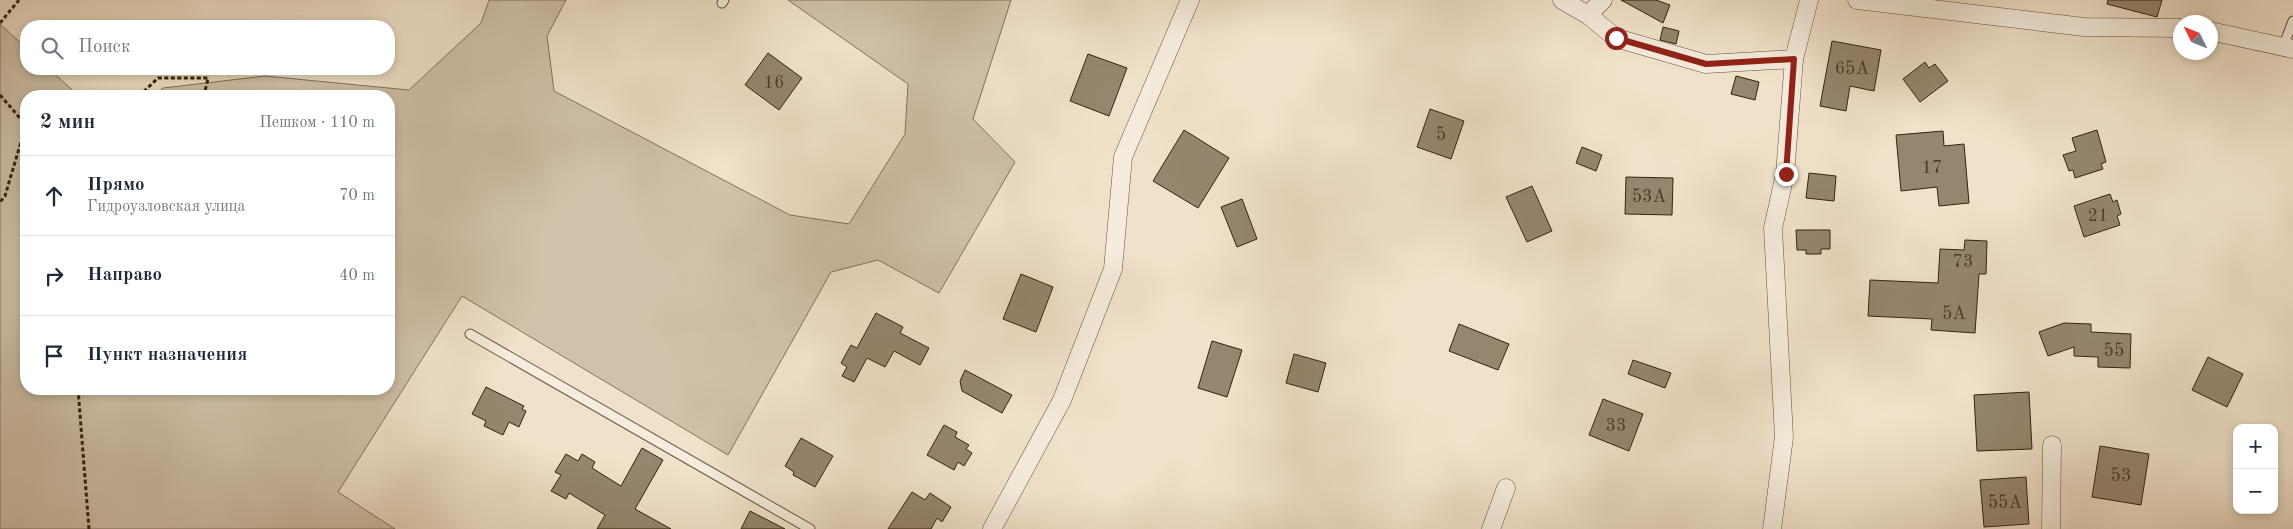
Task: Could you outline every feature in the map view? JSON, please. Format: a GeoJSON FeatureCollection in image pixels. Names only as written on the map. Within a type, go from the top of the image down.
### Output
{"type":"FeatureCollection","features":[{"type":"Feature","properties":{"kind":"street"},"geometry":{"type":"LineString","coordinates":[[992,529],[1062,400],[1113,268],[1123,157],[1190,0]]}},
{"type":"Feature","properties":{"kind":"street"},"geometry":{"type":"LineString","coordinates":[[1562,0],[1588,15],[1616,38],[1706,64],[1794,59]]}},
{"type":"Feature","properties":{"kind":"street"},"geometry":{"type":"LineString","coordinates":[[1588,15],[1603,0]]}},
{"type":"Feature","properties":{"kind":"street"},"geometry":{"type":"LineString","coordinates":[[1772,529],[1784,437],[1773,228],[1786,174],[1794,59],[1809,0]]}},
{"type":"Feature","properties":{"kind":"street"},"geometry":{"type":"LineString","coordinates":[[1857,0],[2084,27],[2173,28]]}},
{"type":"Feature","properties":{"kind":"street"},"geometry":{"type":"LineString","coordinates":[[2218,33],[2288,48]]}},
{"type":"Feature","properties":{"kind":"street"},"geometry":{"type":"LineString","coordinates":[[2051,529],[2052,445]]}},
{"type":"Feature","properties":{"kind":"street"},"geometry":{"type":"LineString","coordinates":[[1491,529],[1506,488]]}},
{"type":"Feature","properties":{"kind":"lane"},"geometry":{"type":"LineString","coordinates":[[2288,48],[2293,21]]}},
{"type":"Feature","properties":{"kind":"lane"},"geometry":{"type":"LineString","coordinates":[[470,334],[810,529]]}},
{"type":"Feature","properties":{"kind":"path"},"geometry":{"type":"LineString","coordinates":[[0,23],[19,0]]}},
{"type":"Feature","properties":{"kind":"path"},"geometry":{"type":"LineString","coordinates":[[145,90],[158,78],[208,78],[205,90]]}},
{"type":"Feature","properties":{"kind":"path"},"geometry":{"type":"LineString","coordinates":[[0,95],[20,118]]}},
{"type":"Feature","properties":{"kind":"path"},"geometry":{"type":"LineString","coordinates":[[0,202],[5,196],[20,145]]}},
{"type":"Feature","properties":{"kind":"path"},"geometry":{"type":"LineString","coordinates":[[78,395],[88,529]]}},
{"type":"Feature","properties":{"kind":"shaded area"},"geometry":{"type":"Polygon","coordinates":[[[489,0],[566,0],[547,36],[554,91],[790,215],[849,224],[905,134],[908,84],[788,0],[1011,0],[973,119],[1015,162],[939,293],[878,260],[831,272],[728,455],[462,296],[338,492],[395,529],[0,529],[0,24],[20,42],[20,75],[56,75],[72,90],[20,90],[20,395],[395,395],[395,90],[160,90],[163,88],[265,76],[409,90],[481,23],[489,0]]]}},
{"type":"Feature","properties":{"kind":"building"},"geometry":{"type":"Polygon","coordinates":[[[1621,0],[1656,0],[1670,5],[1663,23],[1621,0]]]}},
{"type":"Feature","properties":{"kind":"building"},"geometry":{"type":"Polygon","coordinates":[[[2108,0],[2162,0],[2157,17],[2107,4],[2108,0]]]}},
{"type":"Feature","properties":{"kind":"building"},"geometry":{"type":"Polygon","coordinates":[[[1663,27],[1679,31],[1676,44],[1660,40],[1663,27]]]}},
{"type":"Feature","properties":{"kind":"building"},"geometry":{"type":"Polygon","coordinates":[[[1832,41],[1881,50],[1874,91],[1850,86],[1846,111],[1820,106],[1832,41]]]}},
{"type":"Feature","properties":{"kind":"building"},"geometry":{"type":"Polygon","coordinates":[[[768,53],[802,78],[779,110],[745,85],[768,53]]]}},
{"type":"Feature","properties":{"kind":"building"},"geometry":{"type":"Polygon","coordinates":[[[1088,54],[1127,68],[1109,116],[1070,101],[1088,54]]]}},
{"type":"Feature","properties":{"kind":"building"},"geometry":{"type":"Polygon","coordinates":[[[1925,62],[1929,68],[1935,64],[1948,81],[1920,102],[1903,79],[1925,62]]]}},
{"type":"Feature","properties":{"kind":"building"},"geometry":{"type":"Polygon","coordinates":[[[1736,76],[1759,82],[1755,100],[1731,94],[1736,76]]]}},
{"type":"Feature","properties":{"kind":"building"},"geometry":{"type":"Polygon","coordinates":[[[1430,109],[1464,121],[1451,159],[1417,147],[1430,109]]]}},
{"type":"Feature","properties":{"kind":"building"},"geometry":{"type":"Polygon","coordinates":[[[1184,130],[1229,158],[1198,208],[1153,181],[1184,130]]]}},
{"type":"Feature","properties":{"kind":"building"},"geometry":{"type":"Polygon","coordinates":[[[2097,130],[2106,162],[2101,164],[2103,169],[2075,178],[2073,170],[2069,171],[2063,155],[2076,151],[2072,138],[2097,130]]]}},
{"type":"Feature","properties":{"kind":"building"},"geometry":{"type":"Polygon","coordinates":[[[1943,131],[1944,146],[1964,144],[1969,203],[1939,206],[1937,187],[1901,191],[1896,135],[1943,131]]]}},
{"type":"Feature","properties":{"kind":"building"},"geometry":{"type":"Polygon","coordinates":[[[1582,147],[1602,155],[1596,171],[1576,163],[1582,147]]]}},
{"type":"Feature","properties":{"kind":"building"},"geometry":{"type":"Polygon","coordinates":[[[1809,173],[1836,176],[1834,201],[1806,198],[1809,173]]]}},
{"type":"Feature","properties":{"kind":"building"},"geometry":{"type":"Polygon","coordinates":[[[1626,177],[1673,178],[1672,215],[1625,214],[1626,177]]]}},
{"type":"Feature","properties":{"kind":"building"},"geometry":{"type":"Polygon","coordinates":[[[1532,186],[1552,231],[1527,242],[1506,197],[1532,186]]]}},
{"type":"Feature","properties":{"kind":"building"},"geometry":{"type":"Polygon","coordinates":[[[2110,194],[2113,202],[2117,200],[2121,214],[2117,216],[2120,225],[2084,237],[2074,206],[2110,194]]]}},
{"type":"Feature","properties":{"kind":"building"},"geometry":{"type":"Polygon","coordinates":[[[1242,199],[1257,239],[1237,247],[1221,207],[1242,199]]]}},
{"type":"Feature","properties":{"kind":"building"},"geometry":{"type":"Polygon","coordinates":[[[1796,230],[1830,230],[1830,249],[1821,249],[1821,254],[1806,254],[1806,250],[1797,250],[1796,230]]]}},
{"type":"Feature","properties":{"kind":"building"},"geometry":{"type":"Polygon","coordinates":[[[1965,240],[1987,241],[1986,274],[1979,274],[1975,333],[1931,330],[1932,319],[1868,316],[1870,280],[1938,283],[1940,249],[1964,250],[1965,240]]]}},
{"type":"Feature","properties":{"kind":"building"},"geometry":{"type":"Polygon","coordinates":[[[1021,274],[1053,287],[1036,332],[1003,319],[1021,274]]]}},
{"type":"Feature","properties":{"kind":"building"},"geometry":{"type":"Polygon","coordinates":[[[876,313],[903,327],[900,333],[929,348],[920,365],[894,351],[885,367],[867,358],[854,382],[842,376],[847,367],[841,363],[851,345],[857,348],[876,313]]]}},
{"type":"Feature","properties":{"kind":"building"},"geometry":{"type":"Polygon","coordinates":[[[2064,323],[2091,324],[2091,332],[2131,334],[2130,368],[2098,367],[2098,357],[2074,356],[2074,347],[2048,356],[2039,332],[2064,323]]]}},
{"type":"Feature","properties":{"kind":"building"},"geometry":{"type":"Polygon","coordinates":[[[1459,324],[1509,344],[1498,370],[1449,351],[1459,324]]]}},
{"type":"Feature","properties":{"kind":"building"},"geometry":{"type":"Polygon","coordinates":[[[1212,341],[1242,350],[1227,397],[1198,388],[1212,341]]]}},
{"type":"Feature","properties":{"kind":"building"},"geometry":{"type":"Polygon","coordinates":[[[1294,354],[1326,363],[1318,392],[1286,383],[1294,354]]]}},
{"type":"Feature","properties":{"kind":"building"},"geometry":{"type":"Polygon","coordinates":[[[2208,357],[2243,374],[2227,407],[2192,390],[2208,357]]]}},
{"type":"Feature","properties":{"kind":"building"},"geometry":{"type":"Polygon","coordinates":[[[1633,360],[1671,373],[1665,388],[1628,374],[1633,360]]]}},
{"type":"Feature","properties":{"kind":"building"},"geometry":{"type":"Polygon","coordinates":[[[965,370],[1012,395],[1002,413],[962,391],[960,381],[965,370]]]}},
{"type":"Feature","properties":{"kind":"building"},"geometry":{"type":"Polygon","coordinates":[[[486,387],[524,406],[522,409],[526,411],[519,427],[509,422],[503,435],[484,426],[486,421],[472,414],[486,387]]]}},
{"type":"Feature","properties":{"kind":"building"},"geometry":{"type":"Polygon","coordinates":[[[2029,392],[2032,449],[1977,451],[1974,395],[2029,392]]]}},
{"type":"Feature","properties":{"kind":"building"},"geometry":{"type":"Polygon","coordinates":[[[1603,399],[1643,414],[1629,451],[1589,435],[1603,399]]]}},
{"type":"Feature","properties":{"kind":"building"},"geometry":{"type":"Polygon","coordinates":[[[944,425],[957,432],[955,437],[969,445],[966,449],[972,453],[964,466],[958,462],[954,470],[927,455],[944,425]]]}},
{"type":"Feature","properties":{"kind":"building"},"geometry":{"type":"Polygon","coordinates":[[[801,438],[833,456],[815,487],[793,475],[794,472],[785,466],[801,438]]]}},
{"type":"Feature","properties":{"kind":"building"},"geometry":{"type":"Polygon","coordinates":[[[2100,446],[2149,454],[2141,505],[2092,497],[2100,446]]]}},
{"type":"Feature","properties":{"kind":"building"},"geometry":{"type":"Polygon","coordinates":[[[642,448],[663,460],[635,509],[671,529],[597,529],[605,515],[569,493],[566,499],[551,491],[561,475],[555,472],[566,454],[578,461],[582,454],[595,462],[592,468],[621,486],[642,448]]]}},
{"type":"Feature","properties":{"kind":"building"},"geometry":{"type":"Polygon","coordinates":[[[2026,477],[2029,524],[1984,527],[1980,480],[2026,477]]]}},
{"type":"Feature","properties":{"kind":"building"},"geometry":{"type":"Polygon","coordinates":[[[912,492],[925,500],[930,493],[951,507],[942,522],[937,518],[931,529],[888,529],[912,492]]]}},
{"type":"Feature","properties":{"kind":"building"},"geometry":{"type":"Polygon","coordinates":[[[750,511],[785,529],[741,529],[750,511]]]}},
{"type":"Feature","properties":{"kind":"route"},"geometry":{"type":"LineString","coordinates":[[1616,38],[1706,64],[1794,59],[1786,174]]}}]}
